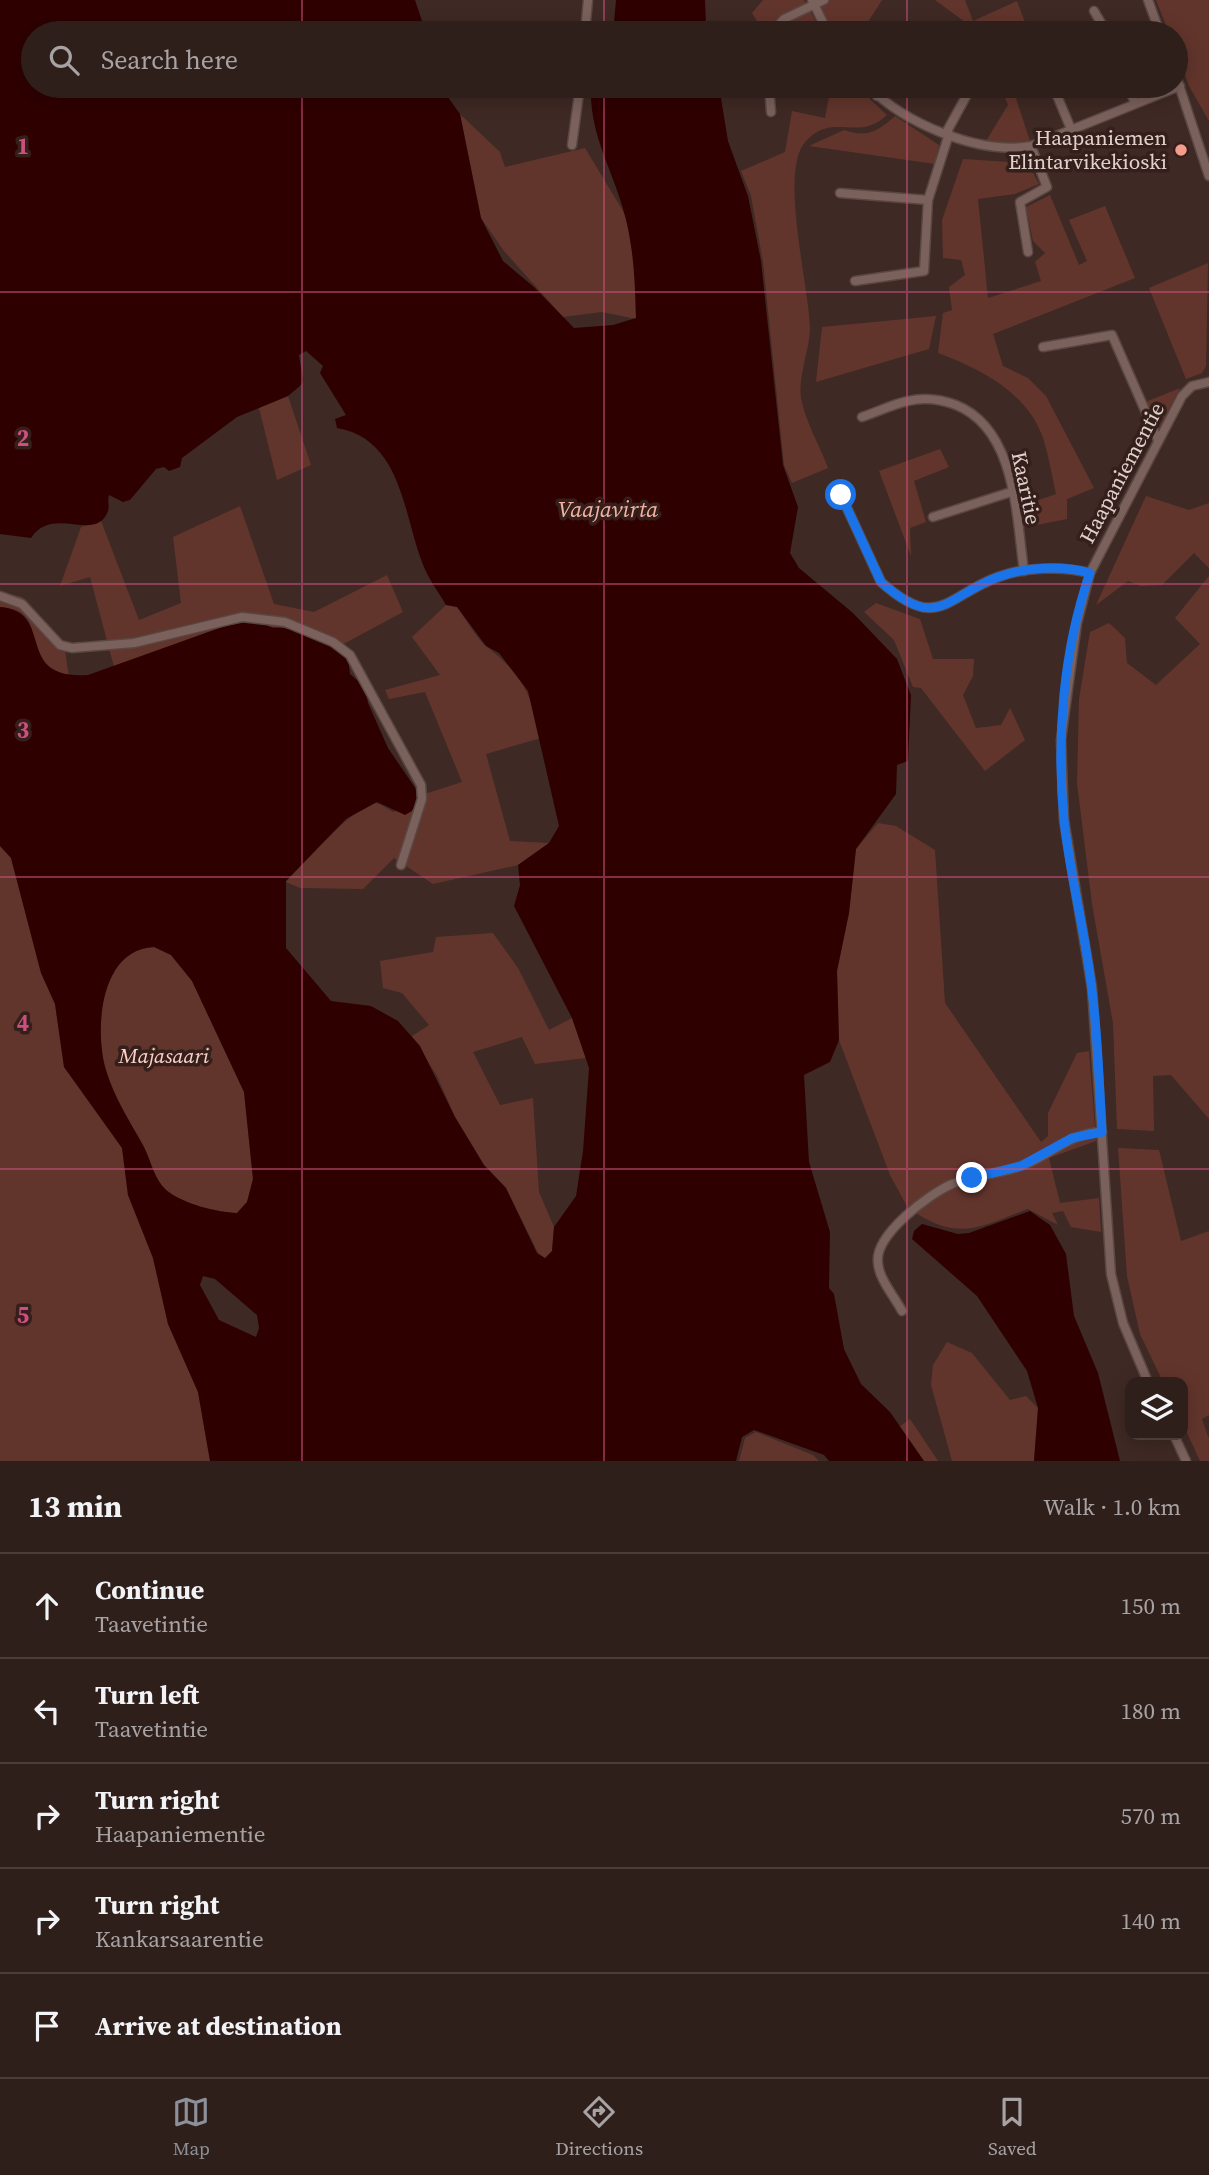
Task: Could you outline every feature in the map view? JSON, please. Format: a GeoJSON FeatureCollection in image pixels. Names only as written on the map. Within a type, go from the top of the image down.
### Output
{"type":"FeatureCollection","features":[{"type":"Feature","properties":{"kind":"street"},"geometry":{"type":"LineString","coordinates":[[586,21],[589,0]]}},
{"type":"Feature","properties":{"kind":"street"},"geometry":{"type":"LineString","coordinates":[[782,21],[812,3],[824,0]]}},
{"type":"Feature","properties":{"kind":"street"},"geometry":{"type":"LineString","coordinates":[[1148,0],[1156,21]]}},
{"type":"Feature","properties":{"kind":"street"},"geometry":{"type":"LineString","coordinates":[[812,3],[822,21]]}},
{"type":"Feature","properties":{"kind":"street"},"geometry":{"type":"LineString","coordinates":[[1094,11],[1100,21]]}},
{"type":"Feature","properties":{"kind":"street"},"geometry":{"type":"LineString","coordinates":[[572,145],[578,98]]}},
{"type":"Feature","properties":{"kind":"street"},"geometry":{"type":"LineString","coordinates":[[770,98],[771,112]]}},
{"type":"Feature","properties":{"kind":"street"},"geometry":{"type":"LineString","coordinates":[[880,98],[903,116],[948,134],[1007,148],[1031,146],[1149,98]]}},
{"type":"Feature","properties":{"kind":"street"},"geometry":{"type":"LineString","coordinates":[[855,281],[924,271],[928,200],[948,134],[966,98]]}},
{"type":"Feature","properties":{"kind":"street"},"geometry":{"type":"LineString","coordinates":[[1058,98],[1071,129]]}},
{"type":"Feature","properties":{"kind":"street"},"geometry":{"type":"LineString","coordinates":[[1134,98],[1136,103]]}},
{"type":"Feature","properties":{"kind":"street"},"geometry":{"type":"LineString","coordinates":[[1184,98],[1209,174]]}},
{"type":"Feature","properties":{"kind":"street"},"geometry":{"type":"LineString","coordinates":[[1028,252],[1020,202],[1047,187],[1031,146]]}},
{"type":"Feature","properties":{"kind":"street"},"geometry":{"type":"LineString","coordinates":[[840,193],[928,200]]}},
{"type":"Feature","properties":{"kind":"street"},"geometry":{"type":"LineString","coordinates":[[1043,346],[1112,335],[1158,440]]}},
{"type":"Feature","properties":{"kind":"street","name":"Haapaniementie"},"geometry":{"type":"LineString","coordinates":[[1146,1377],[1127,1334],[1114,1291],[1092,988],[1075,893],[1061,782],[1063,704],[1082,594],[1090,573],[1181,396],[1192,386],[1209,382]]}},
{"type":"Feature","properties":{"kind":"street","name":"Kaaritie"},"geometry":{"type":"LineString","coordinates":[[862,417],[909,400],[941,399],[963,408],[992,431],[999,445],[1011,492],[1024,570]]}},
{"type":"Feature","properties":{"kind":"street"},"geometry":{"type":"LineString","coordinates":[[933,517],[1011,492]]}},
{"type":"Feature","properties":{"kind":"street"},"geometry":{"type":"LineString","coordinates":[[841,495],[881,582],[891,591],[922,607],[935,608],[951,604],[982,584],[1024,570],[1062,569],[1090,573]]}},
{"type":"Feature","properties":{"kind":"street"},"geometry":{"type":"LineString","coordinates":[[0,596],[22,604],[60,645],[72,648],[134,643],[242,617],[285,622],[340,646],[350,655],[421,785],[422,799],[401,865]]}},
{"type":"Feature","properties":{"kind":"street"},"geometry":{"type":"LineString","coordinates":[[902,1311],[883,1278],[877,1261],[881,1246],[894,1227],[933,1195],[953,1184],[1021,1166],[1072,1138],[1102,1132]]}},
{"type":"Feature","properties":{"kind":"street"},"geometry":{"type":"LineString","coordinates":[[1176,1440],[1186,1461]]}},
{"type":"Feature","properties":{"kind":"green space"},"geometry":{"type":"Polygon","coordinates":[[[763,0],[804,0],[815,21],[757,21],[752,13],[763,0]]]}},
{"type":"Feature","properties":{"kind":"green space"},"geometry":{"type":"Polygon","coordinates":[[[830,0],[882,0],[869,21],[825,21],[817,7],[830,0]]]}},
{"type":"Feature","properties":{"kind":"green space"},"geometry":{"type":"Polygon","coordinates":[[[935,0],[965,0],[973,21],[964,21],[935,0]]]}},
{"type":"Feature","properties":{"kind":"green space"},"geometry":{"type":"Polygon","coordinates":[[[1156,0],[1209,0],[1209,121],[1188,83],[1188,21],[1164,21],[1156,0]]]}},
{"type":"Feature","properties":{"kind":"green space"},"geometry":{"type":"Polygon","coordinates":[[[1017,1],[1025,21],[973,21],[1017,1]]]}},
{"type":"Feature","properties":{"kind":"green space"},"geometry":{"type":"Polygon","coordinates":[[[829,98],[869,98],[887,115],[866,127],[826,128],[816,132],[806,141],[798,156],[795,203],[810,330],[801,381],[801,398],[828,468],[792,483],[784,465],[763,262],[751,196],[741,171],[785,152],[792,111],[825,118],[829,98]]]}},
{"type":"Feature","properties":{"kind":"green space"},"geometry":{"type":"Polygon","coordinates":[[[1005,98],[1016,98],[1030,141],[1018,145],[986,141],[1008,105],[1005,98]]]}},
{"type":"Feature","properties":{"kind":"green space"},"geometry":{"type":"Polygon","coordinates":[[[460,114],[500,152],[505,167],[585,148],[626,216],[635,270],[636,319],[602,312],[563,317],[504,251],[481,218],[460,114]]]}},
{"type":"Feature","properties":{"kind":"green space"},"geometry":{"type":"Polygon","coordinates":[[[895,116],[939,145],[935,164],[809,146],[844,130],[871,132],[895,116]]]}},
{"type":"Feature","properties":{"kind":"green space"},"geometry":{"type":"Polygon","coordinates":[[[963,159],[1028,163],[1039,184],[1015,194],[978,199],[988,298],[1041,281],[1035,262],[1045,253],[1033,241],[1026,207],[1050,195],[1079,265],[1087,261],[1069,220],[1105,206],[1135,278],[993,334],[1003,366],[1028,378],[1046,396],[1094,488],[1067,499],[1067,519],[1021,528],[1018,507],[1056,494],[1046,447],[1037,424],[1015,396],[1001,385],[971,367],[938,353],[943,313],[952,310],[949,287],[965,275],[961,260],[943,258],[942,220],[963,159]]]}},
{"type":"Feature","properties":{"kind":"green space"},"geometry":{"type":"Polygon","coordinates":[[[1208,263],[1206,366],[1202,373],[1186,379],[1149,288],[1208,263]]]}},
{"type":"Feature","properties":{"kind":"green space"},"geometry":{"type":"Polygon","coordinates":[[[936,316],[929,349],[816,382],[822,327],[936,316]]]}},
{"type":"Feature","properties":{"kind":"green space"},"geometry":{"type":"Polygon","coordinates":[[[1180,388],[1156,433],[1143,403],[1180,388]]]}},
{"type":"Feature","properties":{"kind":"green space"},"geometry":{"type":"Polygon","coordinates":[[[288,396],[311,465],[277,480],[259,408],[288,396]]]}},
{"type":"Feature","properties":{"kind":"green space"},"geometry":{"type":"Polygon","coordinates":[[[940,449],[949,467],[914,481],[926,522],[910,528],[911,556],[879,471],[940,449]]]}},
{"type":"Feature","properties":{"kind":"green space"},"geometry":{"type":"Polygon","coordinates":[[[1146,496],[1189,510],[1209,503],[1209,568],[1194,553],[1162,585],[1141,586],[1128,581],[1096,605],[1146,496]]]}},
{"type":"Feature","properties":{"kind":"green space"},"geometry":{"type":"Polygon","coordinates":[[[240,506],[274,604],[314,612],[387,575],[403,612],[336,648],[290,629],[225,626],[114,667],[90,577],[60,586],[81,527],[101,521],[139,620],[181,603],[173,537],[240,506]]]}},
{"type":"Feature","properties":{"kind":"green space"},"geometry":{"type":"Polygon","coordinates":[[[1209,576],[1209,1119],[1171,1075],[1153,1076],[1154,1131],[1117,1129],[1113,1023],[1092,904],[1077,783],[1079,699],[1090,632],[1109,623],[1125,638],[1127,663],[1156,685],[1200,644],[1175,618],[1209,576]]]}},
{"type":"Feature","properties":{"kind":"green space"},"geometry":{"type":"Polygon","coordinates":[[[0,592],[22,597],[64,644],[69,677],[48,668],[37,650],[29,622],[15,610],[0,607],[0,592]]]}},
{"type":"Feature","properties":{"kind":"green space"},"geometry":{"type":"Polygon","coordinates":[[[876,603],[920,619],[933,659],[974,659],[973,676],[963,695],[976,728],[1001,725],[1010,708],[1025,740],[985,771],[921,688],[913,687],[894,640],[864,612],[876,603]]]}},
{"type":"Feature","properties":{"kind":"green space"},"geometry":{"type":"Polygon","coordinates":[[[446,605],[457,607],[479,638],[516,676],[529,697],[541,738],[486,754],[510,841],[549,843],[518,865],[433,884],[394,858],[363,889],[300,888],[286,882],[329,837],[366,806],[376,803],[393,812],[417,803],[416,789],[428,793],[462,782],[425,692],[389,699],[385,690],[440,675],[412,637],[446,605]]]}},
{"type":"Feature","properties":{"kind":"green space"},"geometry":{"type":"Polygon","coordinates":[[[878,823],[896,826],[935,850],[945,1003],[1041,1142],[1048,1136],[1048,1113],[1077,1053],[1089,1051],[1096,1141],[1049,1158],[1060,1203],[1099,1198],[1101,1232],[1071,1227],[1063,1211],[1052,1213],[1058,1225],[1028,1209],[985,1225],[959,1229],[932,1222],[916,1213],[957,1185],[1021,1169],[1047,1157],[972,1175],[909,1210],[890,1175],[839,1040],[837,971],[849,913],[856,849],[878,823]]]}},
{"type":"Feature","properties":{"kind":"green space"},"geometry":{"type":"Polygon","coordinates":[[[0,846],[11,858],[41,973],[55,1004],[64,1067],[122,1148],[128,1195],[153,1258],[168,1324],[198,1392],[210,1461],[0,1461],[0,846]]]}},
{"type":"Feature","properties":{"kind":"green space"},"geometry":{"type":"Polygon","coordinates":[[[493,933],[518,968],[549,1030],[572,1018],[586,1058],[535,1064],[522,1037],[473,1052],[500,1105],[533,1098],[539,1192],[554,1227],[552,1251],[545,1259],[538,1253],[506,1188],[484,1165],[455,1117],[437,1076],[412,1036],[429,1025],[402,993],[383,988],[380,961],[433,952],[436,937],[493,933]]]}},
{"type":"Feature","properties":{"kind":"green space","name":"Majasaari"},"geometry":{"type":"Polygon","coordinates":[[[154,947],[171,955],[192,981],[244,1092],[253,1179],[247,1202],[237,1213],[200,1206],[173,1195],[162,1186],[107,1075],[101,1038],[104,997],[121,962],[135,952],[154,947]]]}},
{"type":"Feature","properties":{"kind":"green space"},"geometry":{"type":"Polygon","coordinates":[[[1118,1148],[1159,1150],[1181,1241],[1209,1231],[1209,1415],[1202,1419],[1209,1439],[1209,1461],[1200,1461],[1188,1435],[1188,1377],[1161,1377],[1140,1334],[1127,1276],[1118,1148]]]}},
{"type":"Feature","properties":{"kind":"green space"},"geometry":{"type":"Polygon","coordinates":[[[947,1342],[972,1353],[1010,1400],[1026,1396],[1038,1408],[1034,1461],[952,1461],[931,1385],[933,1365],[947,1342]]]}},
{"type":"Feature","properties":{"kind":"green space"},"geometry":{"type":"Polygon","coordinates":[[[910,1419],[938,1461],[924,1461],[899,1427],[910,1419]]]}},
{"type":"Feature","properties":{"kind":"green space"},"geometry":{"type":"Polygon","coordinates":[[[756,1432],[813,1455],[819,1461],[739,1461],[745,1438],[756,1432]]]}},
{"type":"Feature","properties":{"kind":"water","name":"Vaajavirta"},"geometry":{"type":"Polygon","coordinates":[[[0,0],[415,0],[422,21],[21,21],[21,98],[449,98],[460,114],[481,218],[503,261],[534,287],[574,328],[613,325],[636,318],[634,267],[628,228],[598,137],[591,98],[721,98],[728,141],[748,196],[761,261],[783,465],[798,507],[790,553],[799,568],[853,613],[897,659],[911,695],[908,761],[897,765],[896,794],[856,849],[849,913],[837,971],[839,1040],[830,1062],[804,1075],[809,1162],[830,1232],[829,1288],[834,1294],[844,1349],[861,1384],[890,1412],[924,1461],[829,1461],[824,1455],[754,1430],[742,1437],[736,1461],[210,1461],[198,1392],[168,1324],[153,1258],[128,1195],[122,1148],[64,1067],[55,1004],[41,973],[11,858],[0,846],[0,607],[17,612],[27,620],[42,657],[50,667],[65,674],[88,675],[225,626],[259,620],[271,627],[289,629],[312,637],[348,659],[350,674],[365,687],[368,703],[388,748],[416,789],[417,803],[412,811],[405,815],[377,802],[346,819],[286,881],[286,948],[331,1001],[371,1006],[398,1021],[420,1046],[455,1117],[484,1165],[506,1188],[537,1253],[545,1258],[552,1251],[554,1227],[576,1196],[583,1151],[589,1068],[572,1018],[514,906],[520,885],[518,865],[549,843],[559,826],[528,691],[499,653],[486,646],[457,607],[446,605],[424,568],[404,501],[387,462],[375,447],[358,435],[337,428],[335,419],[346,415],[320,373],[323,366],[306,351],[299,355],[303,381],[288,396],[237,417],[182,458],[180,467],[169,471],[164,467],[156,469],[130,500],[123,502],[109,495],[109,509],[102,520],[84,525],[51,524],[40,528],[31,538],[0,534],[0,0]],[[154,947],[136,951],[122,961],[112,976],[105,994],[102,1014],[102,1053],[106,1070],[118,1100],[162,1186],[190,1203],[237,1213],[247,1202],[253,1179],[244,1092],[192,981],[171,955],[154,947]],[[203,1276],[200,1285],[219,1320],[256,1337],[259,1328],[257,1315],[215,1279],[203,1276]]]}},
{"type":"Feature","properties":{"kind":"water"},"geometry":{"type":"Polygon","coordinates":[[[616,0],[705,0],[706,21],[614,21],[616,0]]]}},
{"type":"Feature","properties":{"kind":"water"},"geometry":{"type":"Polygon","coordinates":[[[1030,1211],[1050,1225],[1066,1254],[1074,1316],[1098,1373],[1120,1461],[1034,1461],[1038,1408],[1027,1371],[977,1296],[912,1239],[914,1231],[922,1224],[958,1234],[969,1233],[1030,1211]]]}},
{"type":"Feature","properties":{"kind":"place","name":"Haapaniemen Elintarvikekioski"},"geometry":{"type":"Point","coordinates":[1181,150]}},
{"type":"Feature","properties":{"kind":"route"},"geometry":{"type":"LineString","coordinates":[[841,495],[874,573],[891,591],[922,607],[935,608],[951,604],[982,584],[1024,570],[1062,569],[1090,573],[1082,594],[1063,704],[1060,740],[1064,820],[1092,988],[1102,1132],[1060,1143],[1040,1158],[1021,1166],[972,1178]]}}]}
